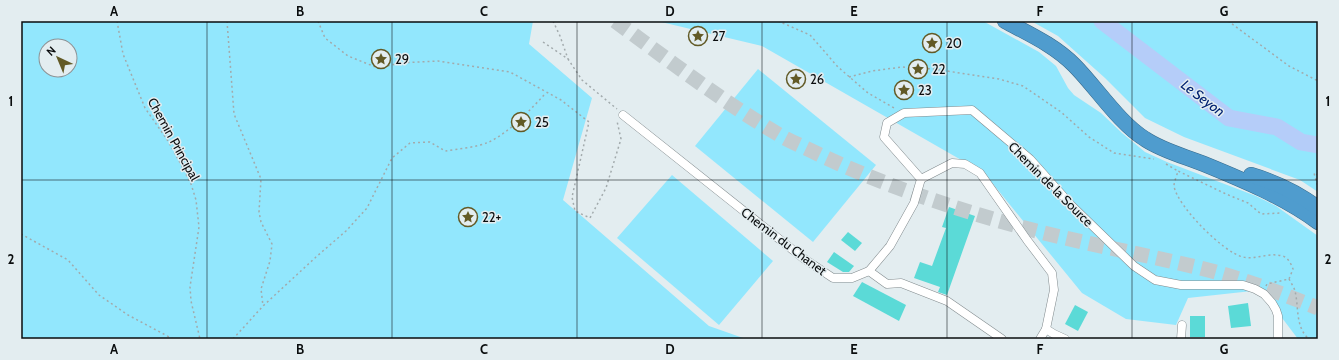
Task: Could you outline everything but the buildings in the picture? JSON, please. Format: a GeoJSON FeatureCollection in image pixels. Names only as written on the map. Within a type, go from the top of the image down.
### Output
{"type":"FeatureCollection","features":[{"type":"Feature","properties":{"kind":"highway"},"geometry":{"type":"LineString","coordinates":[[1005,21],[1045,43],[1063,55],[1077,68],[1124,120],[1144,138],[1160,148],[1205,164],[1283,200],[1318,222]]}},
{"type":"Feature","properties":{"kind":"highway"},"geometry":{"type":"LineString","coordinates":[[1205,164],[1253,176],[1281,186],[1296,193],[1318,208]]}},
{"type":"Feature","properties":{"kind":"street","name":"Chemin de la Source"},"geometry":{"type":"LineString","coordinates":[[921,179],[884,137],[887,123],[904,114],[972,110],[1030,159],[1071,205],[1134,266],[1155,280],[1181,285],[1243,285],[1264,294],[1276,310],[1280,338]]}},
{"type":"Feature","properties":{"kind":"street","name":"Chemin du Chanet"},"geometry":{"type":"LineString","coordinates":[[623,115],[803,258],[833,278],[852,278],[869,271]]}},
{"type":"Feature","properties":{"kind":"street"},"geometry":{"type":"LineString","coordinates":[[1002,339],[947,301],[901,283],[887,284],[869,271],[890,246],[914,203],[921,179],[952,163],[965,164],[980,173],[1052,273],[1054,290],[1046,329],[1040,339]]}},
{"type":"Feature","properties":{"kind":"street"},"geometry":{"type":"LineString","coordinates":[[1181,339],[1182,325]]}},
{"type":"Feature","properties":{"kind":"street"},"geometry":{"type":"LineString","coordinates":[[1046,329],[1065,339]]}},
{"type":"Feature","properties":{"kind":"path","name":"Chemin Principal"},"geometry":{"type":"LineString","coordinates":[[117,21],[123,54],[145,108],[168,140],[184,168],[196,200],[198,227],[190,287],[191,301],[200,339]]}},
{"type":"Feature","properties":{"kind":"path"},"geometry":{"type":"LineString","coordinates":[[227,21],[234,114],[261,179],[259,212],[261,222],[272,244],[270,261],[261,289],[263,306]]}},
{"type":"Feature","properties":{"kind":"path"},"geometry":{"type":"LineString","coordinates":[[318,21],[325,38],[348,56],[378,68],[400,63],[438,61],[510,72],[561,100],[589,122],[572,197],[575,211],[590,218],[606,188],[621,139],[615,116],[623,115]]}},
{"type":"Feature","properties":{"kind":"path"},"geometry":{"type":"LineString","coordinates":[[553,21],[568,60],[582,80],[609,101],[623,115]]}},
{"type":"Feature","properties":{"kind":"path"},"geometry":{"type":"LineString","coordinates":[[778,21],[810,35],[838,67],[868,93],[904,114]]}},
{"type":"Feature","properties":{"kind":"path"},"geometry":{"type":"LineString","coordinates":[[1228,21],[1289,66],[1318,81]]}},
{"type":"Feature","properties":{"kind":"path"},"geometry":{"type":"LineString","coordinates":[[544,42],[568,60]]}},
{"type":"Feature","properties":{"kind":"path"},"geometry":{"type":"LineString","coordinates":[[849,77],[872,71],[902,67],[934,69],[999,79],[1023,86],[1061,112],[1089,137],[1114,153],[1156,160]]}},
{"type":"Feature","properties":{"kind":"path"},"geometry":{"type":"LineString","coordinates":[[233,339],[263,306],[346,231],[367,208],[392,158],[410,143],[430,142],[445,151],[488,142],[503,133],[525,115],[546,92]]}},
{"type":"Feature","properties":{"kind":"path"},"geometry":{"type":"LineString","coordinates":[[1161,162],[1226,194],[1248,203],[1261,214],[1277,214],[1286,212]]}},
{"type":"Feature","properties":{"kind":"path"},"geometry":{"type":"LineString","coordinates":[[1178,171],[1174,185],[1180,201],[1192,217],[1226,248],[1242,257],[1256,258],[1271,254],[1284,256],[1290,262],[1293,270],[1289,279]]}},
{"type":"Feature","properties":{"kind":"path"},"geometry":{"type":"LineString","coordinates":[[1318,175],[1314,173],[1318,187]]}},
{"type":"Feature","properties":{"kind":"path"},"geometry":{"type":"LineString","coordinates":[[21,234],[68,260],[99,295],[128,316],[173,339]]}},
{"type":"Feature","properties":{"kind":"path"},"geometry":{"type":"LineString","coordinates":[[1264,294],[1267,284],[1289,279]]}},
{"type":"Feature","properties":{"kind":"path"},"geometry":{"type":"LineString","coordinates":[[1289,279],[1295,290],[1300,324],[1304,335],[1309,339]]}},
{"type":"Feature","properties":{"kind":"shaded area"},"geometry":{"type":"Polygon","coordinates":[[[21,21],[533,21],[529,44],[592,98],[563,200],[709,326],[746,339],[21,339],[21,21]]]}},
{"type":"Feature","properties":{"kind":"shaded area"},"geometry":{"type":"Polygon","coordinates":[[[657,21],[983,21],[1039,52],[1056,66],[1068,88],[1074,95],[1101,113],[1145,152],[1256,196],[1276,206],[1318,236],[1318,339],[1298,339],[1261,290],[1188,298],[1176,325],[1126,319],[1082,293],[984,173],[762,46],[657,21]]]}},
{"type":"Feature","properties":{"kind":"shaded area"},"geometry":{"type":"Polygon","coordinates":[[[1031,21],[1318,21],[1318,192],[1300,180],[1184,137],[1145,118],[1105,78],[1058,36],[1031,21]]]}},
{"type":"Feature","properties":{"kind":"shaded area"},"geometry":{"type":"Polygon","coordinates":[[[758,69],[876,165],[813,242],[695,146],[758,69]]]}},
{"type":"Feature","properties":{"kind":"shaded area"},"geometry":{"type":"Polygon","coordinates":[[[672,175],[773,261],[719,325],[617,238],[672,175]]]}},
{"type":"Feature","properties":{"kind":"waterway","name":"Le Seyon"},"geometry":{"type":"LineString","coordinates":[[1102,21],[1229,118],[1277,127],[1301,142],[1318,145]]}},
{"type":"Feature","properties":{"kind":"tunnel"},"geometry":{"type":"LineString","coordinates":[[615,21],[761,124],[791,141],[867,176],[944,204],[995,220],[1069,239],[1212,271],[1266,288],[1318,308]]}},
{"type":"Feature","properties":{"kind":"place","name":"27"},"geometry":{"type":"Point","coordinates":[698,36]}},
{"type":"Feature","properties":{"kind":"place","name":"20"},"geometry":{"type":"Point","coordinates":[932,43]}},
{"type":"Feature","properties":{"kind":"place","name":"29"},"geometry":{"type":"Point","coordinates":[381,59]}},
{"type":"Feature","properties":{"kind":"place","name":"22"},"geometry":{"type":"Point","coordinates":[918,69]}},
{"type":"Feature","properties":{"kind":"place","name":"26"},"geometry":{"type":"Point","coordinates":[796,79]}},
{"type":"Feature","properties":{"kind":"place","name":"23"},"geometry":{"type":"Point","coordinates":[904,90]}},
{"type":"Feature","properties":{"kind":"place","name":"25"},"geometry":{"type":"Point","coordinates":[521,122]}},
{"type":"Feature","properties":{"kind":"place","name":"22+"},"geometry":{"type":"Point","coordinates":[468,217]}}]}
